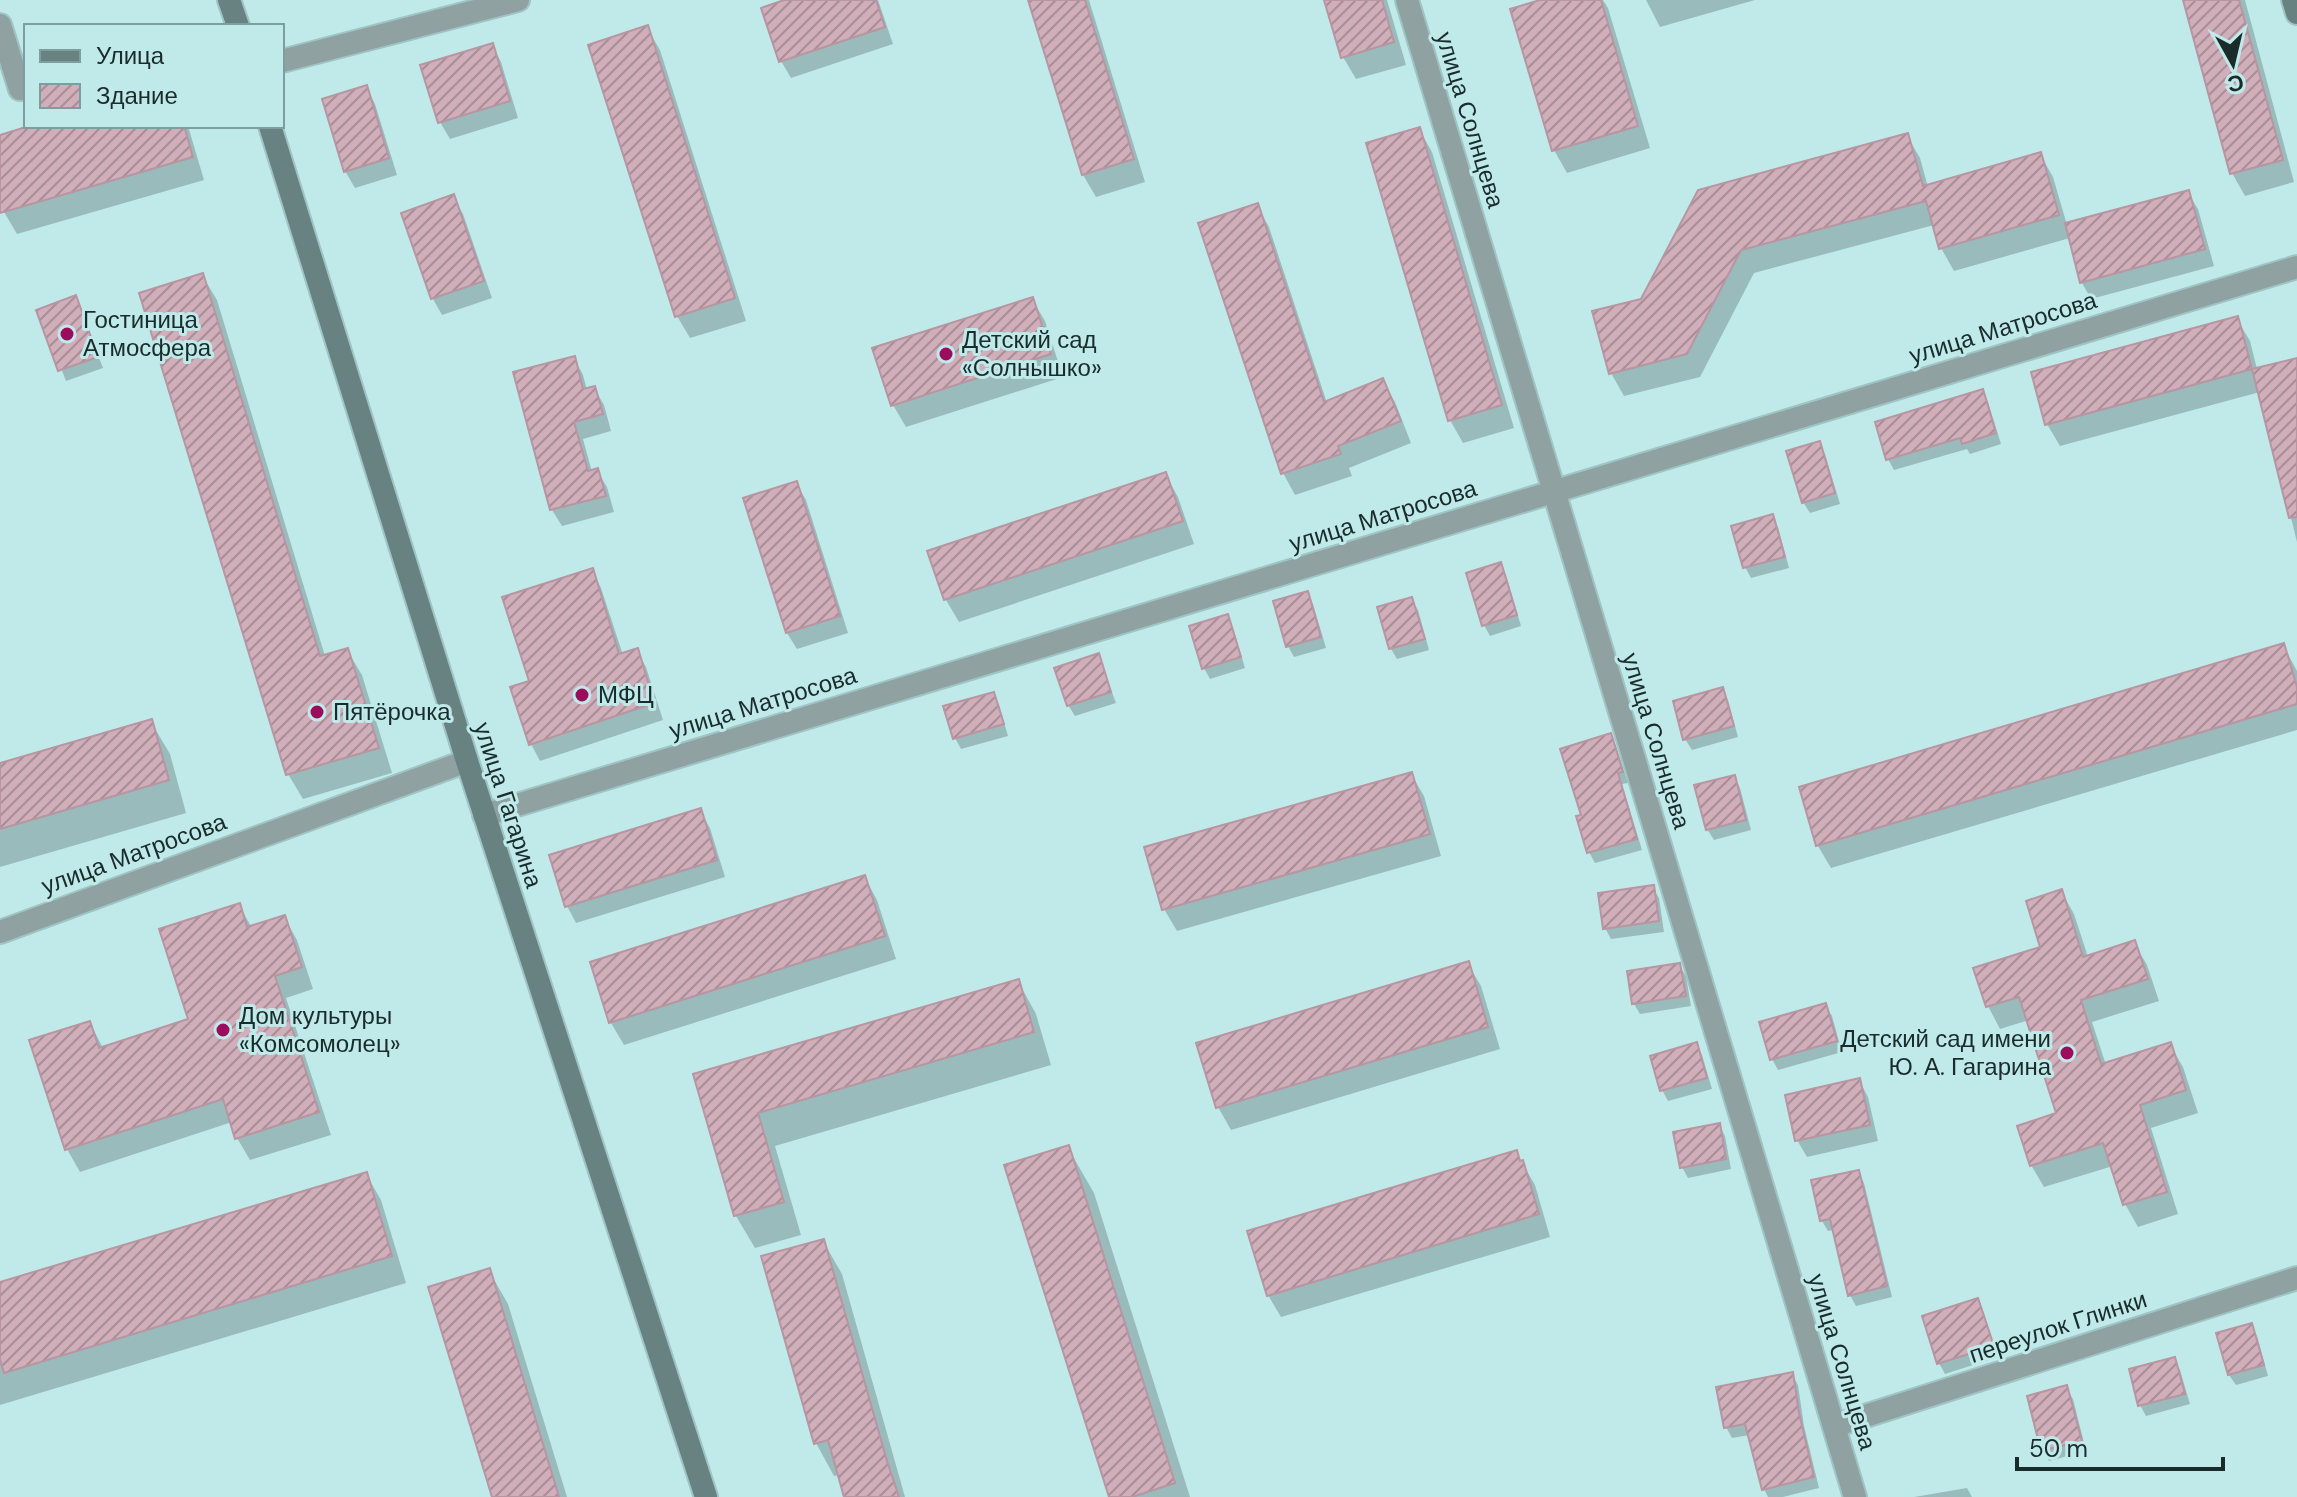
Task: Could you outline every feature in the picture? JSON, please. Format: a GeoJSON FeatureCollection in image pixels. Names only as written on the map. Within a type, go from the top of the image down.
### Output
{"type":"FeatureCollection","features":[{"type":"Feature","properties":{"kind":"main road"},"geometry":{"type":"LineString","coordinates":[[229,0],[235,24]]}},
{"type":"Feature","properties":{"kind":"main road"},"geometry":{"type":"LineString","coordinates":[[2293,0],[2297,13]]}},
{"type":"Feature","properties":{"kind":"main road","name":"улица Гагарина"},"geometry":{"type":"LineString","coordinates":[[271,128],[484,815],[706,1497]]}},
{"type":"Feature","properties":{"kind":"street"},"geometry":{"type":"LineString","coordinates":[[284,60],[458,7],[518,0]]}},
{"type":"Feature","properties":{"kind":"street","name":"улица Солнцева"},"geometry":{"type":"LineString","coordinates":[[1407,0],[1855,1497]]}},
{"type":"Feature","properties":{"kind":"street"},"geometry":{"type":"LineString","coordinates":[[0,25],[15,90]]}},
{"type":"Feature","properties":{"kind":"street","name":"улица Матросова"},"geometry":{"type":"LineString","coordinates":[[484,815],[2297,267]]}},
{"type":"Feature","properties":{"kind":"street","name":"улица Матросова"},"geometry":{"type":"LineString","coordinates":[[0,932],[467,761]]}},
{"type":"Feature","properties":{"kind":"street","name":"переулок Глинки"},"geometry":{"type":"LineString","coordinates":[[1834,1426],[2297,1278]]}},
{"type":"Feature","properties":{"kind":"building"},"geometry":{"type":"Polygon","coordinates":[[[784,0],[876,0],[885,27],[779,62],[761,8],[784,0]]]}},
{"type":"Feature","properties":{"kind":"building"},"geometry":{"type":"Polygon","coordinates":[[[1028,0],[1085,0],[1134,159],[1082,175],[1028,0]]]}},
{"type":"Feature","properties":{"kind":"building"},"geometry":{"type":"Polygon","coordinates":[[[1324,0],[1382,0],[1394,42],[1341,58],[1324,0]]]}},
{"type":"Feature","properties":{"kind":"building"},"geometry":{"type":"Polygon","coordinates":[[[1540,0],[1601,0],[1638,126],[1552,151],[1510,9],[1540,0]]]}},
{"type":"Feature","properties":{"kind":"building"},"geometry":{"type":"Polygon","coordinates":[[[2183,0],[2239,0],[2283,160],[2230,174],[2183,0]]]}},
{"type":"Feature","properties":{"kind":"building"},"geometry":{"type":"Polygon","coordinates":[[[648,25],[735,298],[675,317],[588,45],[648,25]]]}},
{"type":"Feature","properties":{"kind":"building"},"geometry":{"type":"Polygon","coordinates":[[[493,43],[510,101],[438,123],[420,65],[493,43]]]}},
{"type":"Feature","properties":{"kind":"building"},"geometry":{"type":"Polygon","coordinates":[[[367,85],[389,158],[344,172],[322,99],[367,85]]]}},
{"type":"Feature","properties":{"kind":"building"},"geometry":{"type":"Polygon","coordinates":[[[1420,127],[1502,405],[1448,421],[1366,143],[1420,127]]]}},
{"type":"Feature","properties":{"kind":"building"},"geometry":{"type":"Polygon","coordinates":[[[24,128],[185,128],[193,157],[0,213],[0,135],[24,128]]]}},
{"type":"Feature","properties":{"kind":"building"},"geometry":{"type":"Polygon","coordinates":[[[1908,133],[1923,186],[2041,152],[2059,215],[1939,249],[1926,201],[1741,250],[1687,354],[1609,374],[1592,311],[1641,299],[1698,190],[1908,133]]]}},
{"type":"Feature","properties":{"kind":"building"},"geometry":{"type":"Polygon","coordinates":[[[2189,190],[2205,249],[2080,283],[2065,223],[2189,190]]]}},
{"type":"Feature","properties":{"kind":"building"},"geometry":{"type":"Polygon","coordinates":[[[454,194],[484,281],[431,299],[401,213],[454,194]]]}},
{"type":"Feature","properties":{"kind":"building"},"geometry":{"type":"Polygon","coordinates":[[[1258,203],[1324,402],[1383,378],[1401,421],[1338,446],[1341,454],[1281,474],[1198,223],[1258,203]]]}},
{"type":"Feature","properties":{"kind":"building"},"geometry":{"type":"Polygon","coordinates":[[[203,273],[320,656],[348,648],[379,748],[286,775],[139,293],[203,273]]]}},
{"type":"Feature","properties":{"kind":"building","name":"Гостиница Атмосфера"},"geometry":{"type":"Polygon","coordinates":[[[76,295],[98,357],[58,371],[36,310],[76,295]]]}},
{"type":"Feature","properties":{"kind":"building"},"geometry":{"type":"Polygon","coordinates":[[[1033,297],[1051,354],[891,406],[872,348],[1033,297]]]}},
{"type":"Feature","properties":{"kind":"building"},"geometry":{"type":"Polygon","coordinates":[[[2238,316],[2252,369],[2045,425],[2031,372],[2238,316]]]}},
{"type":"Feature","properties":{"kind":"building"},"geometry":{"type":"Polygon","coordinates":[[[575,356],[583,389],[595,386],[603,414],[574,422],[588,471],[598,468],[606,496],[550,510],[513,372],[575,356]]]}},
{"type":"Feature","properties":{"kind":"building"},"geometry":{"type":"Polygon","coordinates":[[[2297,358],[2297,517],[2289,518],[2252,369],[2297,358]]]}},
{"type":"Feature","properties":{"kind":"building"},"geometry":{"type":"Polygon","coordinates":[[[1983,389],[1996,433],[1962,444],[1960,438],[1886,460],[1875,422],[1983,389]]]}},
{"type":"Feature","properties":{"kind":"building"},"geometry":{"type":"Polygon","coordinates":[[[1820,441],[1835,493],[1802,503],[1786,451],[1820,441]]]}},
{"type":"Feature","properties":{"kind":"building"},"geometry":{"type":"Polygon","coordinates":[[[1166,472],[1183,521],[944,600],[927,551],[1166,472]]]}},
{"type":"Feature","properties":{"kind":"building"},"geometry":{"type":"Polygon","coordinates":[[[797,481],[840,616],[786,633],[743,498],[797,481]]]}},
{"type":"Feature","properties":{"kind":"building"},"geometry":{"type":"Polygon","coordinates":[[[1773,514],[1785,557],[1743,568],[1731,526],[1773,514]]]}},
{"type":"Feature","properties":{"kind":"building"},"geometry":{"type":"Polygon","coordinates":[[[1501,562],[1517,615],[1482,626],[1466,573],[1501,562]]]}},
{"type":"Feature","properties":{"kind":"building"},"geometry":{"type":"Polygon","coordinates":[[[593,568],[619,654],[638,648],[654,703],[529,745],[510,687],[529,681],[502,597],[593,568]]]}},
{"type":"Feature","properties":{"kind":"building"},"geometry":{"type":"Polygon","coordinates":[[[1308,591],[1321,637],[1286,647],[1273,601],[1308,591]]]}},
{"type":"Feature","properties":{"kind":"building"},"geometry":{"type":"Polygon","coordinates":[[[1412,597],[1425,639],[1389,649],[1377,607],[1412,597]]]}},
{"type":"Feature","properties":{"kind":"building"},"geometry":{"type":"Polygon","coordinates":[[[1228,614],[1241,657],[1202,669],[1189,626],[1228,614]]]}},
{"type":"Feature","properties":{"kind":"building"},"geometry":{"type":"Polygon","coordinates":[[[2284,643],[2297,687],[2297,704],[1816,846],[1799,787],[2284,643]]]}},
{"type":"Feature","properties":{"kind":"building"},"geometry":{"type":"Polygon","coordinates":[[[1099,653],[1111,692],[1067,706],[1054,668],[1099,653]]]}},
{"type":"Feature","properties":{"kind":"building"},"geometry":{"type":"Polygon","coordinates":[[[1723,687],[1734,726],[1683,740],[1673,701],[1723,687]]]}},
{"type":"Feature","properties":{"kind":"building"},"geometry":{"type":"Polygon","coordinates":[[[994,692],[1004,724],[953,739],[943,706],[994,692]]]}},
{"type":"Feature","properties":{"kind":"building"},"geometry":{"type":"Polygon","coordinates":[[[152,719],[169,780],[0,829],[0,763],[152,719]]]}},
{"type":"Feature","properties":{"kind":"building"},"geometry":{"type":"Polygon","coordinates":[[[1611,733],[1623,772],[1618,773],[1637,839],[1587,853],[1576,816],[1581,815],[1560,749],[1611,733]]]}},
{"type":"Feature","properties":{"kind":"building"},"geometry":{"type":"Polygon","coordinates":[[[1412,772],[1430,834],[1162,910],[1144,847],[1412,772]]]}},
{"type":"Feature","properties":{"kind":"building"},"geometry":{"type":"Polygon","coordinates":[[[1735,775],[1746,820],[1706,830],[1694,785],[1735,775]]]}},
{"type":"Feature","properties":{"kind":"building"},"geometry":{"type":"Polygon","coordinates":[[[701,808],[717,860],[565,907],[549,855],[701,808]]]}},
{"type":"Feature","properties":{"kind":"building"},"geometry":{"type":"Polygon","coordinates":[[[865,875],[885,936],[609,1023],[590,962],[865,875]]]}},
{"type":"Feature","properties":{"kind":"building"},"geometry":{"type":"Polygon","coordinates":[[[1654,885],[1659,921],[1603,929],[1598,893],[1654,885]]]}},
{"type":"Feature","properties":{"kind":"building","name":"Детский сад имени Ю. А. Гагарина"},"geometry":{"type":"Polygon","coordinates":[[[2062,889],[2083,957],[2135,940],[2148,979],[2081,1000],[2101,1064],[2171,1042],[2186,1090],[2140,1105],[2167,1192],[2123,1205],[2103,1143],[2030,1166],[2017,1126],[2056,1113],[2019,997],[1986,1007],[1973,968],[2040,947],[2026,901],[2062,889]]]}},
{"type":"Feature","properties":{"kind":"building","name":"Дом культуры «Комсомолец»"},"geometry":{"type":"Polygon","coordinates":[[[240,903],[247,927],[285,915],[302,967],[275,976],[319,1112],[235,1139],[223,1099],[65,1150],[29,1040],[90,1021],[99,1048],[188,1019],[159,929],[240,903]]]}},
{"type":"Feature","properties":{"kind":"building"},"geometry":{"type":"Polygon","coordinates":[[[1469,961],[1488,1027],[1216,1108],[1196,1043],[1469,961]]]}},
{"type":"Feature","properties":{"kind":"building"},"geometry":{"type":"Polygon","coordinates":[[[1680,963],[1686,996],[1632,1004],[1627,971],[1680,963]]]}},
{"type":"Feature","properties":{"kind":"building"},"geometry":{"type":"Polygon","coordinates":[[[1019,979],[1034,1032],[758,1113],[784,1202],[734,1216],[693,1074],[1019,979]]]}},
{"type":"Feature","properties":{"kind":"building"},"geometry":{"type":"Polygon","coordinates":[[[1826,1003],[1837,1041],[1770,1060],[1759,1022],[1826,1003]]]}},
{"type":"Feature","properties":{"kind":"building"},"geometry":{"type":"Polygon","coordinates":[[[1697,1042],[1707,1078],[1660,1091],[1650,1056],[1697,1042]]]}},
{"type":"Feature","properties":{"kind":"building"},"geometry":{"type":"Polygon","coordinates":[[[1860,1078],[1870,1125],[1795,1141],[1785,1095],[1860,1078]]]}},
{"type":"Feature","properties":{"kind":"building"},"geometry":{"type":"Polygon","coordinates":[[[1720,1123],[1726,1159],[1680,1168],[1673,1132],[1720,1123]]]}},
{"type":"Feature","properties":{"kind":"building"},"geometry":{"type":"Polygon","coordinates":[[[1069,1145],[1175,1483],[1132,1497],[1109,1497],[1004,1165],[1069,1145]]]}},
{"type":"Feature","properties":{"kind":"building"},"geometry":{"type":"Polygon","coordinates":[[[1517,1150],[1520,1161],[1523,1160],[1539,1214],[1267,1296],[1247,1231],[1517,1150]]]}},
{"type":"Feature","properties":{"kind":"building"},"geometry":{"type":"Polygon","coordinates":[[[1859,1170],[1887,1286],[1848,1296],[1830,1219],[1820,1221],[1811,1180],[1859,1170]]]}},
{"type":"Feature","properties":{"kind":"building"},"geometry":{"type":"Polygon","coordinates":[[[367,1172],[392,1256],[4,1373],[0,1359],[0,1282],[367,1172]]]}},
{"type":"Feature","properties":{"kind":"building"},"geometry":{"type":"Polygon","coordinates":[[[824,1239],[899,1497],[844,1497],[828,1440],[814,1444],[761,1256],[824,1239]]]}},
{"type":"Feature","properties":{"kind":"building"},"geometry":{"type":"Polygon","coordinates":[[[490,1268],[559,1497],[492,1497],[428,1287],[490,1268]]]}},
{"type":"Feature","properties":{"kind":"building"},"geometry":{"type":"Polygon","coordinates":[[[1978,1298],[1994,1346],[1937,1364],[1922,1316],[1978,1298]]]}},
{"type":"Feature","properties":{"kind":"building"},"geometry":{"type":"Polygon","coordinates":[[[2252,1323],[2264,1365],[2228,1375],[2216,1333],[2252,1323]]]}},
{"type":"Feature","properties":{"kind":"building"},"geometry":{"type":"Polygon","coordinates":[[[2175,1357],[2185,1394],[2138,1406],[2129,1369],[2175,1357]]]}},
{"type":"Feature","properties":{"kind":"building"},"geometry":{"type":"Polygon","coordinates":[[[1793,1372],[1814,1477],[1762,1490],[1745,1424],[1724,1428],[1716,1387],[1793,1372]]]}},
{"type":"Feature","properties":{"kind":"building"},"geometry":{"type":"Polygon","coordinates":[[[2067,1385],[2082,1441],[2041,1451],[2027,1396],[2067,1385]]]}},
{"type":"Feature","properties":{"kind":"place","name":"Гостиница Атмосфера"},"geometry":{"type":"Point","coordinates":[67,334]}},
{"type":"Feature","properties":{"kind":"place","name":"Детский сад «Солнышко»"},"geometry":{"type":"Point","coordinates":[946,354]}},
{"type":"Feature","properties":{"kind":"place","name":"МФЦ"},"geometry":{"type":"Point","coordinates":[582,695]}},
{"type":"Feature","properties":{"kind":"place","name":"Пятёрочка"},"geometry":{"type":"Point","coordinates":[317,712]}},
{"type":"Feature","properties":{"kind":"place","name":"Дом культуры «Комсомолец»"},"geometry":{"type":"Point","coordinates":[223,1030]}},
{"type":"Feature","properties":{"kind":"place","name":"Детский сад имени Ю. А. Гагарина"},"geometry":{"type":"Point","coordinates":[2067,1053]}}]}
